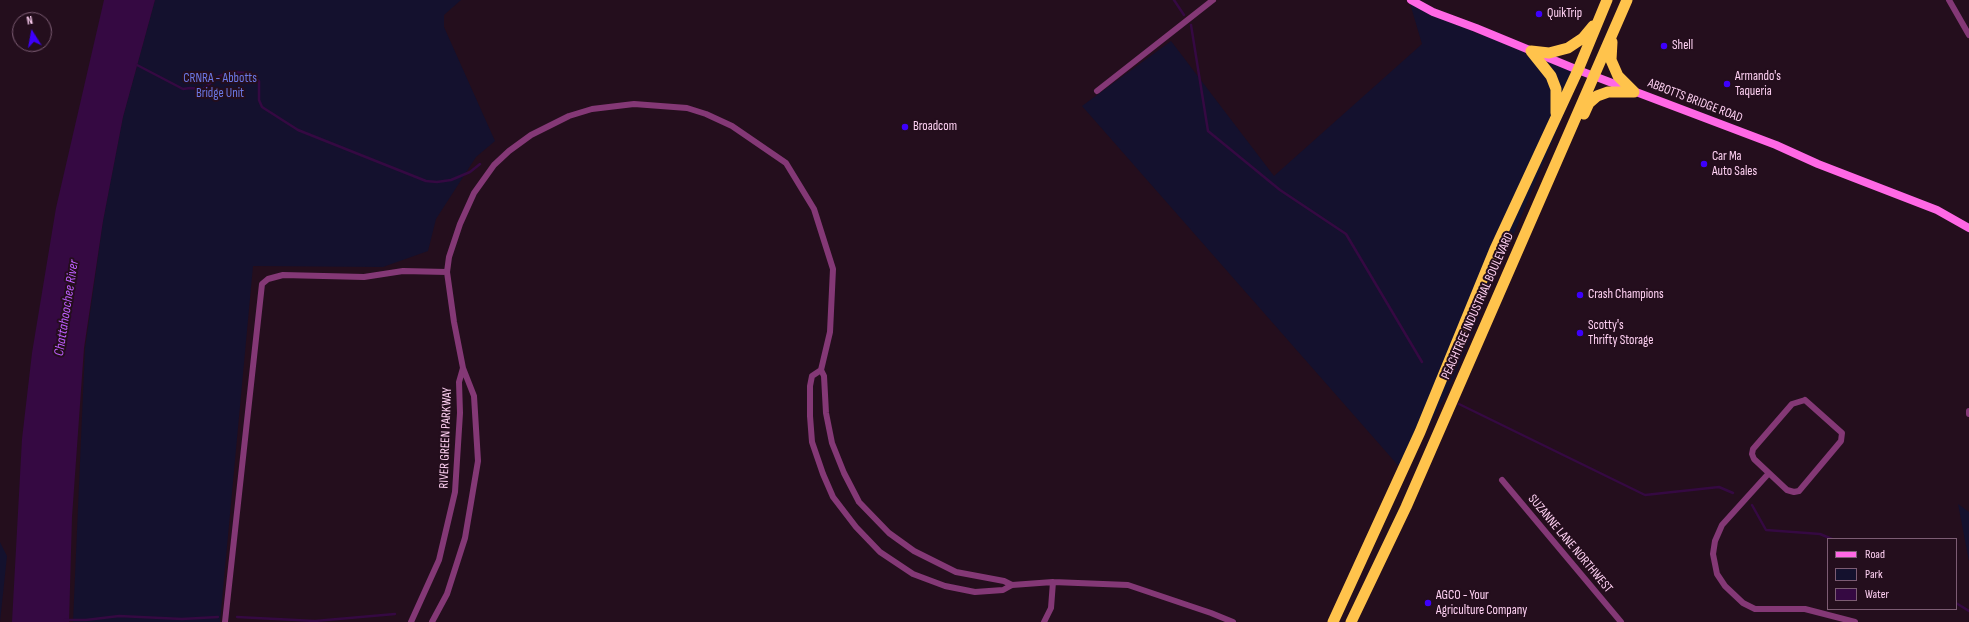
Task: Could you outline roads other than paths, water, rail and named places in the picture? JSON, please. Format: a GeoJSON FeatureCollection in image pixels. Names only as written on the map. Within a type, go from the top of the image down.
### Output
{"type":"FeatureCollection","features":[{"type":"Feature","properties":{"kind":"highway","name":"PEACHTREE INDUSTRIAL BOULEVARD"},"geometry":{"type":"LineString","coordinates":[[1333,622],[1420,432],[1495,249],[1578,70],[1607,0]]}},
{"type":"Feature","properties":{"kind":"highway","name":"PEACHTREE INDUSTRIAL BOULEVARD"},"geometry":{"type":"LineString","coordinates":[[1351,622],[1406,507],[1593,76],[1628,0]]}},
{"type":"Feature","properties":{"kind":"highway"},"geometry":{"type":"LineString","coordinates":[[1531,51],[1549,53],[1568,48],[1583,38],[1601,16]]}},
{"type":"Feature","properties":{"kind":"highway"},"geometry":{"type":"LineString","coordinates":[[1614,30],[1611,60],[1618,76],[1634,92]]}},
{"type":"Feature","properties":{"kind":"highway"},"geometry":{"type":"LineString","coordinates":[[1531,51],[1551,76],[1556,89],[1556,116]]}},
{"type":"Feature","properties":{"kind":"highway"},"geometry":{"type":"LineString","coordinates":[[1568,135],[1580,121],[1589,103],[1597,96],[1608,92],[1634,92]]}},
{"type":"Feature","properties":{"kind":"main road","name":"ABBOTTS BRIDGE ROAD"},"geometry":{"type":"LineString","coordinates":[[1410,0],[1433,12],[1593,76],[1776,145],[1818,164],[1937,210],[1969,228]]}},
{"type":"Feature","properties":{"kind":"street"},"geometry":{"type":"LineString","coordinates":[[1097,91],[1214,0]]}},
{"type":"Feature","properties":{"kind":"street"},"geometry":{"type":"LineString","coordinates":[[1949,0],[1969,35]]}},
{"type":"Feature","properties":{"kind":"street","name":"RIVER GREEN PARKWAY"},"geometry":{"type":"LineString","coordinates":[[432,622],[447,594],[466,538],[478,461],[474,396],[463,368],[454,322],[447,272],[449,257],[474,193],[494,165],[509,151],[531,135],[569,116],[592,109],[634,104],[687,108],[706,114],[732,126],[786,164],[814,209],[833,270],[830,332],[821,370],[824,376],[826,413],[832,443],[844,473],[859,502],[889,532],[914,551],[956,572],[1012,585],[1053,582],[1128,585],[1233,622]]}},
{"type":"Feature","properties":{"kind":"street"},"geometry":{"type":"LineString","coordinates":[[225,622],[262,284],[268,279],[283,275],[364,277],[403,271],[447,272]]}},
{"type":"Feature","properties":{"kind":"street","name":"RIVER GREEN PARKWAY"},"geometry":{"type":"LineString","coordinates":[[411,622],[439,560],[455,492],[460,413],[459,382],[463,368]]}},
{"type":"Feature","properties":{"kind":"street","name":"RIVER GREEN PARKWAY"},"geometry":{"type":"LineString","coordinates":[[821,370],[812,376],[810,386],[812,442],[833,497],[856,528],[880,552],[914,574],[944,586],[974,592],[1003,590],[1012,585]]}},
{"type":"Feature","properties":{"kind":"street"},"geometry":{"type":"LineString","coordinates":[[1805,400],[1842,433],[1841,440],[1800,491],[1794,492],[1787,490],[1769,473],[1754,460],[1753,449],[1792,404],[1805,400]]}},
{"type":"Feature","properties":{"kind":"street"},"geometry":{"type":"LineString","coordinates":[[1769,473],[1722,525],[1715,541],[1713,554],[1717,574],[1725,586],[1743,603],[1755,609],[1805,609],[1854,622]]}},
{"type":"Feature","properties":{"kind":"street","name":"SUZANNE LANE NORTHWEST"},"geometry":{"type":"LineString","coordinates":[[1502,480],[1621,622]]}},
{"type":"Feature","properties":{"kind":"street"},"geometry":{"type":"LineString","coordinates":[[1044,622],[1051,608],[1053,582]]}},
{"type":"Feature","properties":{"kind":"water","name":"Chattahoochee River"},"geometry":{"type":"Polygon","coordinates":[[[104,0],[155,0],[123,117],[103,221],[84,348],[72,517],[69,622],[12,622],[22,439],[32,353],[56,208],[104,0]]]}},
{"type":"Feature","properties":{"kind":"waterway"},"geometry":{"type":"LineString","coordinates":[[1174,0],[1184,15]]}},
{"type":"Feature","properties":{"kind":"waterway"},"geometry":{"type":"LineString","coordinates":[[1191,25],[1208,131],[1280,190],[1346,234],[1422,362]]}},
{"type":"Feature","properties":{"kind":"waterway"},"geometry":{"type":"LineString","coordinates":[[137,65],[183,89],[203,89],[218,77],[229,72],[247,73],[259,81],[259,100],[262,107],[298,130],[426,181],[437,182],[451,180],[470,172],[480,164]]}},
{"type":"Feature","properties":{"kind":"waterway"},"geometry":{"type":"LineString","coordinates":[[1459,404],[1645,495],[1719,487],[1733,493]]}},
{"type":"Feature","properties":{"kind":"waterway"},"geometry":{"type":"LineString","coordinates":[[1752,505],[1766,530],[1820,534],[1830,538]]}},
{"type":"Feature","properties":{"kind":"waterway"},"geometry":{"type":"LineString","coordinates":[[1957,604],[1969,611]]}},
{"type":"Feature","properties":{"kind":"waterway"},"geometry":{"type":"LineString","coordinates":[[237,617],[315,621],[395,614]]}},
{"type":"Feature","properties":{"kind":"waterway"},"geometry":{"type":"LineString","coordinates":[[65,620],[86,620],[119,616],[182,619],[218,617]]}},
{"type":"Feature","properties":{"kind":"place","name":"QuikTrip"},"geometry":{"type":"Point","coordinates":[1539,14]}},
{"type":"Feature","properties":{"kind":"place","name":"Shell"},"geometry":{"type":"Point","coordinates":[1664,46]}},
{"type":"Feature","properties":{"kind":"place","name":"Armando's Taqueria"},"geometry":{"type":"Point","coordinates":[1727,84]}},
{"type":"Feature","properties":{"kind":"place","name":"Broadcom"},"geometry":{"type":"Point","coordinates":[905,127]}},
{"type":"Feature","properties":{"kind":"place","name":"Car Ma Auto Sales"},"geometry":{"type":"Point","coordinates":[1704,164]}},
{"type":"Feature","properties":{"kind":"place","name":"Crash Champions"},"geometry":{"type":"Point","coordinates":[1580,295]}},
{"type":"Feature","properties":{"kind":"place","name":"Scotty's Thrifty Storage"},"geometry":{"type":"Point","coordinates":[1580,333]}},
{"type":"Feature","properties":{"kind":"place","name":"AGCO - Your Agriculture Company"},"geometry":{"type":"Point","coordinates":[1428,603]}},
{"type":"Feature","properties":{"kind":"park label","name":"CRNRA - Abbotts Bridge Unit"},"geometry":{"type":"Point","coordinates":[220,86]}}]}
